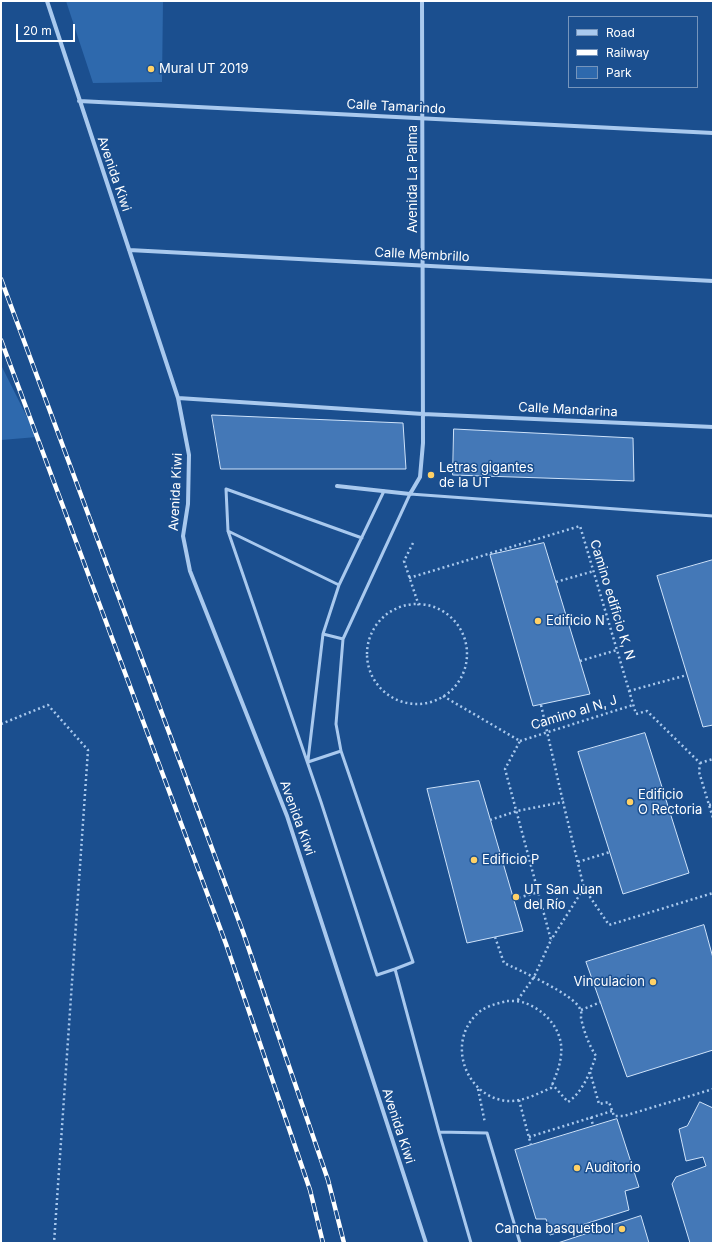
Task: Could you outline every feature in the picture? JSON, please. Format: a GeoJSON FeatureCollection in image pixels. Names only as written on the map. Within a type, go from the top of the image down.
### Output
{"type":"FeatureCollection","features":[{"type":"Feature","properties":{"kind":"street","name":"Avenida Kiwi"},"geometry":{"type":"LineString","coordinates":[[47,1],[178,398],[189,455],[188,504],[183,536],[190,571],[287,816],[426,1243]]}},
{"type":"Feature","properties":{"kind":"street","name":"Avenida La Palma"},"geometry":{"type":"LineString","coordinates":[[410,494],[420,477],[423,443],[422,1]]}},
{"type":"Feature","properties":{"kind":"street","name":"Calle Tamarindo"},"geometry":{"type":"LineString","coordinates":[[79,101],[713,133]]}},
{"type":"Feature","properties":{"kind":"street","name":"Calle Membrillo"},"geometry":{"type":"LineString","coordinates":[[129,250],[713,281]]}},
{"type":"Feature","properties":{"kind":"street"},"geometry":{"type":"LineString","coordinates":[[178,398],[423,414]]}},
{"type":"Feature","properties":{"kind":"street","name":"Calle Mandarina"},"geometry":{"type":"LineString","coordinates":[[423,414],[713,427]]}},
{"type":"Feature","properties":{"kind":"street"},"geometry":{"type":"LineString","coordinates":[[337,486],[410,494]]}},
{"type":"Feature","properties":{"kind":"lane"},"geometry":{"type":"LineString","coordinates":[[362,538],[226,489],[228,531],[308,762],[377,975],[413,962],[341,751],[336,724],[343,639],[410,494],[713,516]]}},
{"type":"Feature","properties":{"kind":"lane"},"geometry":{"type":"LineString","coordinates":[[308,762],[323,634],[339,585],[384,491]]}},
{"type":"Feature","properties":{"kind":"lane"},"geometry":{"type":"LineString","coordinates":[[228,531],[339,585]]}},
{"type":"Feature","properties":{"kind":"lane"},"geometry":{"type":"LineString","coordinates":[[323,634],[343,639]]}},
{"type":"Feature","properties":{"kind":"lane"},"geometry":{"type":"LineString","coordinates":[[308,762],[341,751]]}},
{"type":"Feature","properties":{"kind":"lane"},"geometry":{"type":"LineString","coordinates":[[395,969],[439,1132],[472,1243]]}},
{"type":"Feature","properties":{"kind":"lane"},"geometry":{"type":"LineString","coordinates":[[439,1132],[487,1133],[520,1243]]}},
{"type":"Feature","properties":{"kind":"path","name":"Camino edificio K, N"},"geometry":{"type":"LineString","coordinates":[[410,578],[580,526],[633,705]]}},
{"type":"Feature","properties":{"kind":"path"},"geometry":{"type":"LineString","coordinates":[[413,543],[404,560],[419,606]]}},
{"type":"Feature","properties":{"kind":"path"},"geometry":{"type":"LineString","coordinates":[[556,582],[594,571]]}},
{"type":"Feature","properties":{"kind":"path"},"geometry":{"type":"LineString","coordinates":[[430,605],[446,612],[458,624],[465,640],[467,657],[463,673],[455,686],[443,696],[428,702],[413,703],[397,700],[384,691],[374,679],[368,664],[367,648],[372,632],[382,618],[396,608],[419,606],[430,605]]}},
{"type":"Feature","properties":{"kind":"path"},"geometry":{"type":"LineString","coordinates":[[580,661],[617,650]]}},
{"type":"Feature","properties":{"kind":"path"},"geometry":{"type":"LineString","coordinates":[[629,691],[687,675]]}},
{"type":"Feature","properties":{"kind":"path"},"geometry":{"type":"LineString","coordinates":[[443,696],[520,740],[505,769],[551,940]]}},
{"type":"Feature","properties":{"kind":"path"},"geometry":{"type":"LineString","coordinates":[[1,724],[48,705],[88,750],[54,1243]]}},
{"type":"Feature","properties":{"kind":"path"},"geometry":{"type":"LineString","coordinates":[[541,705],[584,888],[610,925],[713,893]]}},
{"type":"Feature","properties":{"kind":"path"},"geometry":{"type":"LineString","coordinates":[[633,705],[636,714],[647,710],[700,763]]}},
{"type":"Feature","properties":{"kind":"path","name":"Camino al N, J"},"geometry":{"type":"LineString","coordinates":[[520,740],[633,705]]}},
{"type":"Feature","properties":{"kind":"path"},"geometry":{"type":"LineString","coordinates":[[700,763],[713,759]]}},
{"type":"Feature","properties":{"kind":"path"},"geometry":{"type":"LineString","coordinates":[[700,763],[699,772],[713,818]]}},
{"type":"Feature","properties":{"kind":"path"},"geometry":{"type":"LineString","coordinates":[[490,820],[517,811],[563,802]]}},
{"type":"Feature","properties":{"kind":"path"},"geometry":{"type":"LineString","coordinates":[[709,805],[713,804]]}},
{"type":"Feature","properties":{"kind":"path"},"geometry":{"type":"LineString","coordinates":[[578,862],[610,852]]}},
{"type":"Feature","properties":{"kind":"path"},"geometry":{"type":"LineString","coordinates":[[517,1001],[534,977],[551,940],[584,888]]}},
{"type":"Feature","properties":{"kind":"path"},"geometry":{"type":"LineString","coordinates":[[514,900],[539,892]]}},
{"type":"Feature","properties":{"kind":"path"},"geometry":{"type":"LineString","coordinates":[[495,937],[504,963],[534,977],[577,1003],[581,1010],[581,1018],[590,1046],[596,1056],[590,1072],[575,1097],[568,1102],[552,1084]]}},
{"type":"Feature","properties":{"kind":"path"},"geometry":{"type":"LineString","coordinates":[[507,1001],[524,1002],[540,1009],[552,1022],[560,1037],[561,1055],[558,1070],[552,1084],[551,1088],[523,1100],[507,1101],[492,1097],[478,1089],[468,1076],[462,1062],[462,1046],[466,1029],[476,1015],[490,1005],[507,1001]]}},
{"type":"Feature","properties":{"kind":"path"},"geometry":{"type":"LineString","coordinates":[[581,1010],[601,1002]]}},
{"type":"Feature","properties":{"kind":"path"},"geometry":{"type":"LineString","coordinates":[[590,1072],[599,1104],[609,1102],[614,1116],[624,1116],[713,1089]]}},
{"type":"Feature","properties":{"kind":"path"},"geometry":{"type":"LineString","coordinates":[[478,1089],[487,1133]]}},
{"type":"Feature","properties":{"kind":"path"},"geometry":{"type":"LineString","coordinates":[[519,1100],[531,1145]]}},
{"type":"Feature","properties":{"kind":"path"},"geometry":{"type":"LineString","coordinates":[[528,1136],[612,1111]]}},
{"type":"Feature","properties":{"kind":"path"},"geometry":{"type":"LineString","coordinates":[[591,1117],[594,1126]]}},
{"type":"Feature","properties":{"kind":"green space"},"geometry":{"type":"Polygon","coordinates":[[[66,1],[163,1],[162,82],[93,83],[66,1]]]}},
{"type":"Feature","properties":{"kind":"green space"},"geometry":{"type":"Polygon","coordinates":[[[1,365],[37,437],[1,440],[1,365]]]}},
{"type":"Feature","properties":{"kind":"building"},"geometry":{"type":"Polygon","coordinates":[[[212,415],[403,423],[406,469],[221,469],[212,415]]]}},
{"type":"Feature","properties":{"kind":"building"},"geometry":{"type":"Polygon","coordinates":[[[454,429],[633,438],[634,481],[453,475],[454,429]]]}},
{"type":"Feature","properties":{"kind":"building","name":"Edificio N"},"geometry":{"type":"Polygon","coordinates":[[[544,543],[590,694],[533,706],[490,555],[544,543]]]}},
{"type":"Feature","properties":{"kind":"building"},"geometry":{"type":"Polygon","coordinates":[[[713,560],[713,725],[703,727],[657,576],[713,560]]]}},
{"type":"Feature","properties":{"kind":"building","name":"Edificio O Rectoria"},"geometry":{"type":"Polygon","coordinates":[[[645,733],[689,873],[623,894],[578,752],[645,733]]]}},
{"type":"Feature","properties":{"kind":"building","name":"Edificio P"},"geometry":{"type":"Polygon","coordinates":[[[479,781],[523,931],[467,943],[427,789],[479,781]]]}},
{"type":"Feature","properties":{"kind":"building","name":"Vinculacion"},"geometry":{"type":"Polygon","coordinates":[[[704,925],[713,958],[713,1050],[627,1077],[586,962],[704,925]]]}},
{"type":"Feature","properties":{"kind":"building"},"geometry":{"type":"Polygon","coordinates":[[[700,1102],[713,1108],[713,1243],[690,1243],[672,1184],[676,1177],[706,1166],[703,1157],[686,1161],[679,1129],[687,1126],[700,1102]]]}},
{"type":"Feature","properties":{"kind":"building","name":"Auditorio"},"geometry":{"type":"Polygon","coordinates":[[[617,1119],[639,1187],[625,1191],[629,1210],[550,1235],[546,1219],[536,1219],[515,1150],[617,1119]]]}},
{"type":"Feature","properties":{"kind":"building","name":"Cancha basquetbol"},"geometry":{"type":"Polygon","coordinates":[[[641,1216],[649,1243],[558,1243],[641,1216]]]}},
{"type":"Feature","properties":{"kind":"railway"},"geometry":{"type":"LineString","coordinates":[[1,279],[243,932],[328,1180],[344,1243]]}},
{"type":"Feature","properties":{"kind":"railway"},"geometry":{"type":"LineString","coordinates":[[1,340],[226,944],[310,1190],[323,1243]]}},
{"type":"Feature","properties":{"kind":"place","name":"Mural UT 2019"},"geometry":{"type":"Point","coordinates":[151,69]}},
{"type":"Feature","properties":{"kind":"place","name":"Letras gigantes de la UT"},"geometry":{"type":"Point","coordinates":[431,475]}},
{"type":"Feature","properties":{"kind":"place","name":"Edificio N"},"geometry":{"type":"Point","coordinates":[538,621]}},
{"type":"Feature","properties":{"kind":"place","name":"Edificio O Rectoria"},"geometry":{"type":"Point","coordinates":[630,802]}},
{"type":"Feature","properties":{"kind":"place","name":"Edificio P"},"geometry":{"type":"Point","coordinates":[474,860]}},
{"type":"Feature","properties":{"kind":"place","name":"UT San Juan del Río"},"geometry":{"type":"Point","coordinates":[516,897]}},
{"type":"Feature","properties":{"kind":"place","name":"Vinculacion"},"geometry":{"type":"Point","coordinates":[653,982]}},
{"type":"Feature","properties":{"kind":"place","name":"Auditorio"},"geometry":{"type":"Point","coordinates":[577,1168]}},
{"type":"Feature","properties":{"kind":"place","name":"Cancha basquetbol"},"geometry":{"type":"Point","coordinates":[622,1229]}}]}
